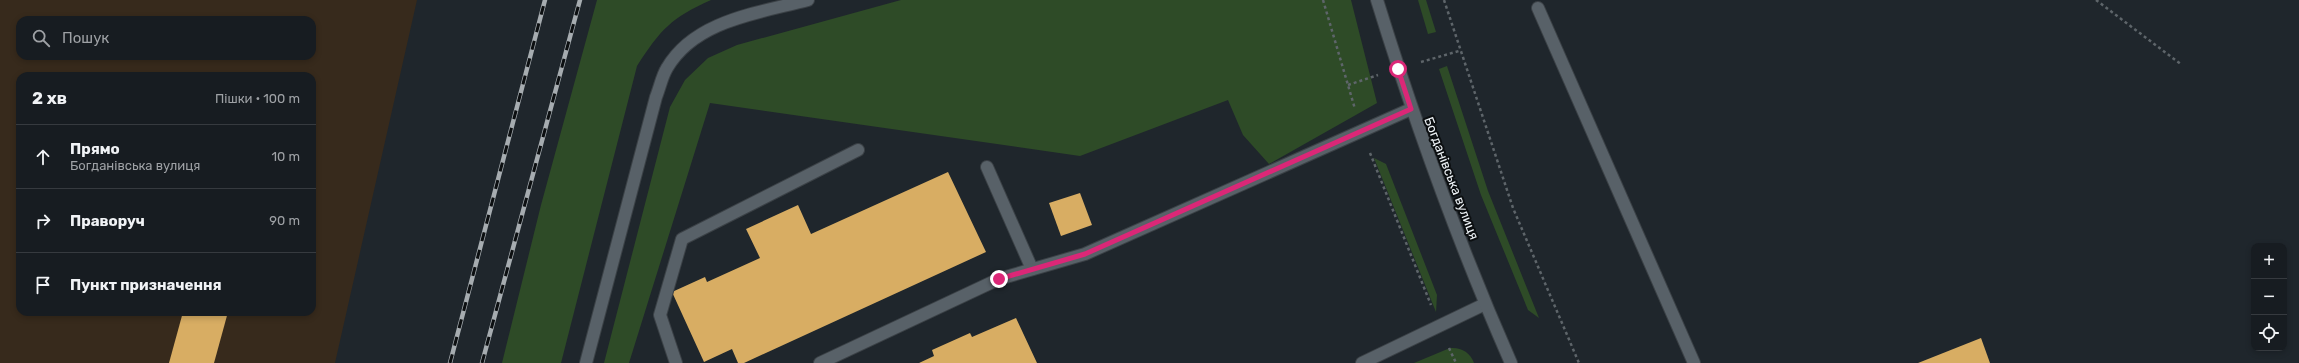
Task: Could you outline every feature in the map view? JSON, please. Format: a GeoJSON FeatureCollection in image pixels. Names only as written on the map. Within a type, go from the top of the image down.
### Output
{"type":"FeatureCollection","features":[{"type":"Feature","properties":{"kind":"main road"},"geometry":{"type":"LineString","coordinates":[[586,363],[656,97],[667,68],[687,44],[712,27],[808,0]]}},
{"type":"Feature","properties":{"kind":"main road","name":"Богданівська вулиця"},"geometry":{"type":"LineString","coordinates":[[1377,0],[1411,109],[1485,304],[1511,363]]}},
{"type":"Feature","properties":{"kind":"main road"},"geometry":{"type":"LineString","coordinates":[[1538,8],[1694,363]]}},
{"type":"Feature","properties":{"kind":"main road"},"geometry":{"type":"LineString","coordinates":[[820,363],[999,279],[1085,254],[1360,130],[1411,109]]}},
{"type":"Feature","properties":{"kind":"main road"},"geometry":{"type":"LineString","coordinates":[[676,363],[660,315],[682,239],[858,150]]}},
{"type":"Feature","properties":{"kind":"main road"},"geometry":{"type":"LineString","coordinates":[[987,167],[1032,269]]}},
{"type":"Feature","properties":{"kind":"main road"},"geometry":{"type":"LineString","coordinates":[[1362,363],[1485,304]]}},
{"type":"Feature","properties":{"kind":"path"},"geometry":{"type":"LineString","coordinates":[[1323,0],[1360,130],[1456,363]]}},
{"type":"Feature","properties":{"kind":"path"},"geometry":{"type":"LineString","coordinates":[[1444,0],[1513,208],[1579,363]]}},
{"type":"Feature","properties":{"kind":"path"},"geometry":{"type":"LineString","coordinates":[[2096,0],[2182,65]]}},
{"type":"Feature","properties":{"kind":"shaded area"},"geometry":{"type":"Polygon","coordinates":[[[0,0],[417,0],[335,363],[0,363],[0,0]]]}},
{"type":"Feature","properties":{"kind":"green space"},"geometry":{"type":"Polygon","coordinates":[[[597,0],[711,0],[697,6],[676,19],[668,26],[653,43],[637,66],[561,363],[502,363],[541,205],[597,0]]]}},
{"type":"Feature","properties":{"kind":"green space"},"geometry":{"type":"Polygon","coordinates":[[[901,0],[1351,0],[1377,103],[1269,164],[1243,135],[1228,100],[1080,156],[710,103],[629,363],[604,363],[670,107],[685,80],[708,58],[737,45],[901,0]]]}},
{"type":"Feature","properties":{"kind":"green space"},"geometry":{"type":"Polygon","coordinates":[[[1418,0],[1426,0],[1436,32],[1428,34],[1418,0]]]}},
{"type":"Feature","properties":{"kind":"green space"},"geometry":{"type":"Polygon","coordinates":[[[1447,66],[1488,191],[1539,318],[1528,310],[1481,195],[1439,69],[1447,66]]]}},
{"type":"Feature","properties":{"kind":"green space"},"geometry":{"type":"Polygon","coordinates":[[[1374,158],[1386,164],[1437,295],[1436,312],[1374,158]]]}},
{"type":"Feature","properties":{"kind":"green space"},"geometry":{"type":"Polygon","coordinates":[[[1450,348],[1458,348],[1465,351],[1474,363],[1414,363],[1450,348]]]}},
{"type":"Feature","properties":{"kind":"building"},"geometry":{"type":"Polygon","coordinates":[[[948,172],[986,252],[744,363],[738,363],[732,349],[704,362],[672,292],[705,277],[707,282],[760,258],[746,229],[798,205],[811,234],[948,172]]]}},
{"type":"Feature","properties":{"kind":"building"},"geometry":{"type":"Polygon","coordinates":[[[1080,193],[1092,225],[1061,236],[1049,203],[1080,193]]]}},
{"type":"Feature","properties":{"kind":"building"},"geometry":{"type":"Polygon","coordinates":[[[182,316],[227,316],[214,363],[169,363],[182,316]]]}},
{"type":"Feature","properties":{"kind":"building"},"geometry":{"type":"Polygon","coordinates":[[[1016,318],[1037,363],[919,363],[934,356],[932,350],[970,333],[972,337],[1016,318]]]}},
{"type":"Feature","properties":{"kind":"building"},"geometry":{"type":"Polygon","coordinates":[[[1981,338],[1990,363],[1918,363],[1981,338]]]}},
{"type":"Feature","properties":{"kind":"railway"},"geometry":{"type":"LineString","coordinates":[[450,363],[545,0]]}},
{"type":"Feature","properties":{"kind":"railway"},"geometry":{"type":"LineString","coordinates":[[482,363],[580,0]]}},
{"type":"Feature","properties":{"kind":"route"},"geometry":{"type":"LineString","coordinates":[[999,279],[1085,254],[1360,130],[1411,109],[1398,69]]}}]}
